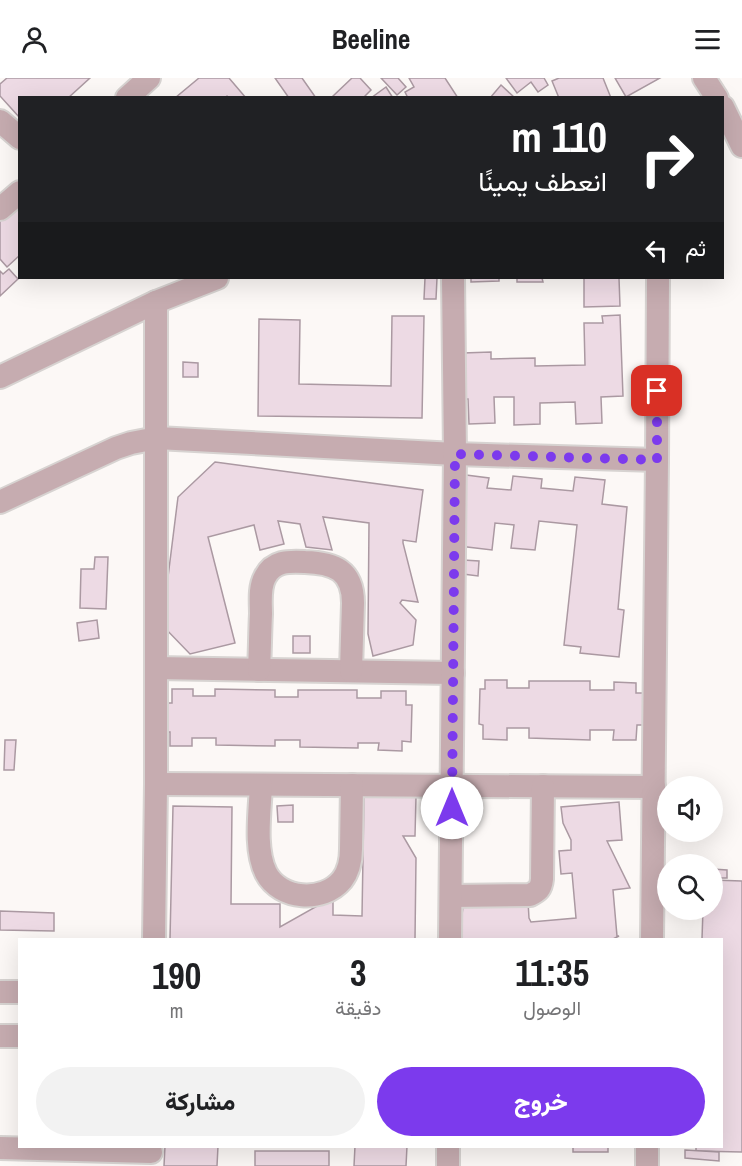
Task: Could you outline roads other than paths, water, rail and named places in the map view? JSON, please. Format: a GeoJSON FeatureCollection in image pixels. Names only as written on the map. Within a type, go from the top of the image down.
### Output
{"type":"FeatureCollection","features":[{"type":"Feature","properties":{"kind":"street"},"geometry":{"type":"LineString","coordinates":[[129,96],[149,78]]}},
{"type":"Feature","properties":{"kind":"street"},"geometry":{"type":"LineString","coordinates":[[704,78],[717,96]]}},
{"type":"Feature","properties":{"kind":"street"},"geometry":{"type":"LineString","coordinates":[[726,108],[742,146]]}},
{"type":"Feature","properties":{"kind":"street"},"geometry":{"type":"LineString","coordinates":[[0,122],[18,136]]}},
{"type":"Feature","properties":{"kind":"street"},"geometry":{"type":"LineString","coordinates":[[0,209],[18,194]]}},
{"type":"Feature","properties":{"kind":"street"},"geometry":{"type":"LineString","coordinates":[[0,377],[156,302],[181,283],[210,279]]}},
{"type":"Feature","properties":{"kind":"street"},"geometry":{"type":"LineString","coordinates":[[450,938],[455,454],[453,279]]}},
{"type":"Feature","properties":{"kind":"street"},"geometry":{"type":"LineString","coordinates":[[652,938],[658,279]]}},
{"type":"Feature","properties":{"kind":"street"},"geometry":{"type":"LineString","coordinates":[[154,938],[156,302]]}},
{"type":"Feature","properties":{"kind":"street"},"geometry":{"type":"LineString","coordinates":[[0,502],[116,448],[131,442],[157,438],[455,454],[657,460]]}},
{"type":"Feature","properties":{"kind":"street"},"geometry":{"type":"LineString","coordinates":[[260,670],[262,582],[271,568],[285,561],[294,561],[328,564],[345,575],[350,584],[353,593],[351,671]]}},
{"type":"Feature","properties":{"kind":"street"},"geometry":{"type":"LineString","coordinates":[[156,668],[453,673]]}},
{"type":"Feature","properties":{"kind":"street"},"geometry":{"type":"LineString","coordinates":[[156,784],[654,787]]}},
{"type":"Feature","properties":{"kind":"street"},"geometry":{"type":"LineString","coordinates":[[261,785],[259,844],[267,875],[276,886],[290,893],[306,896],[322,893],[336,885],[348,869],[351,849],[352,785]]}},
{"type":"Feature","properties":{"kind":"street"},"geometry":{"type":"LineString","coordinates":[[450,896],[530,895],[538,891],[542,879],[543,786]]}},
{"type":"Feature","properties":{"kind":"street"},"geometry":{"type":"LineString","coordinates":[[0,992],[18,992]]}},
{"type":"Feature","properties":{"kind":"street"},"geometry":{"type":"LineString","coordinates":[[0,1036],[18,1036]]}},
{"type":"Feature","properties":{"kind":"street"},"geometry":{"type":"LineString","coordinates":[[448,1148],[448,1166]]}},
{"type":"Feature","properties":{"kind":"street"},"geometry":{"type":"LineString","coordinates":[[647,1148],[647,1166]]}},
{"type":"Feature","properties":{"kind":"street"},"geometry":{"type":"LineString","coordinates":[[0,1149],[151,1155]]}}]}
